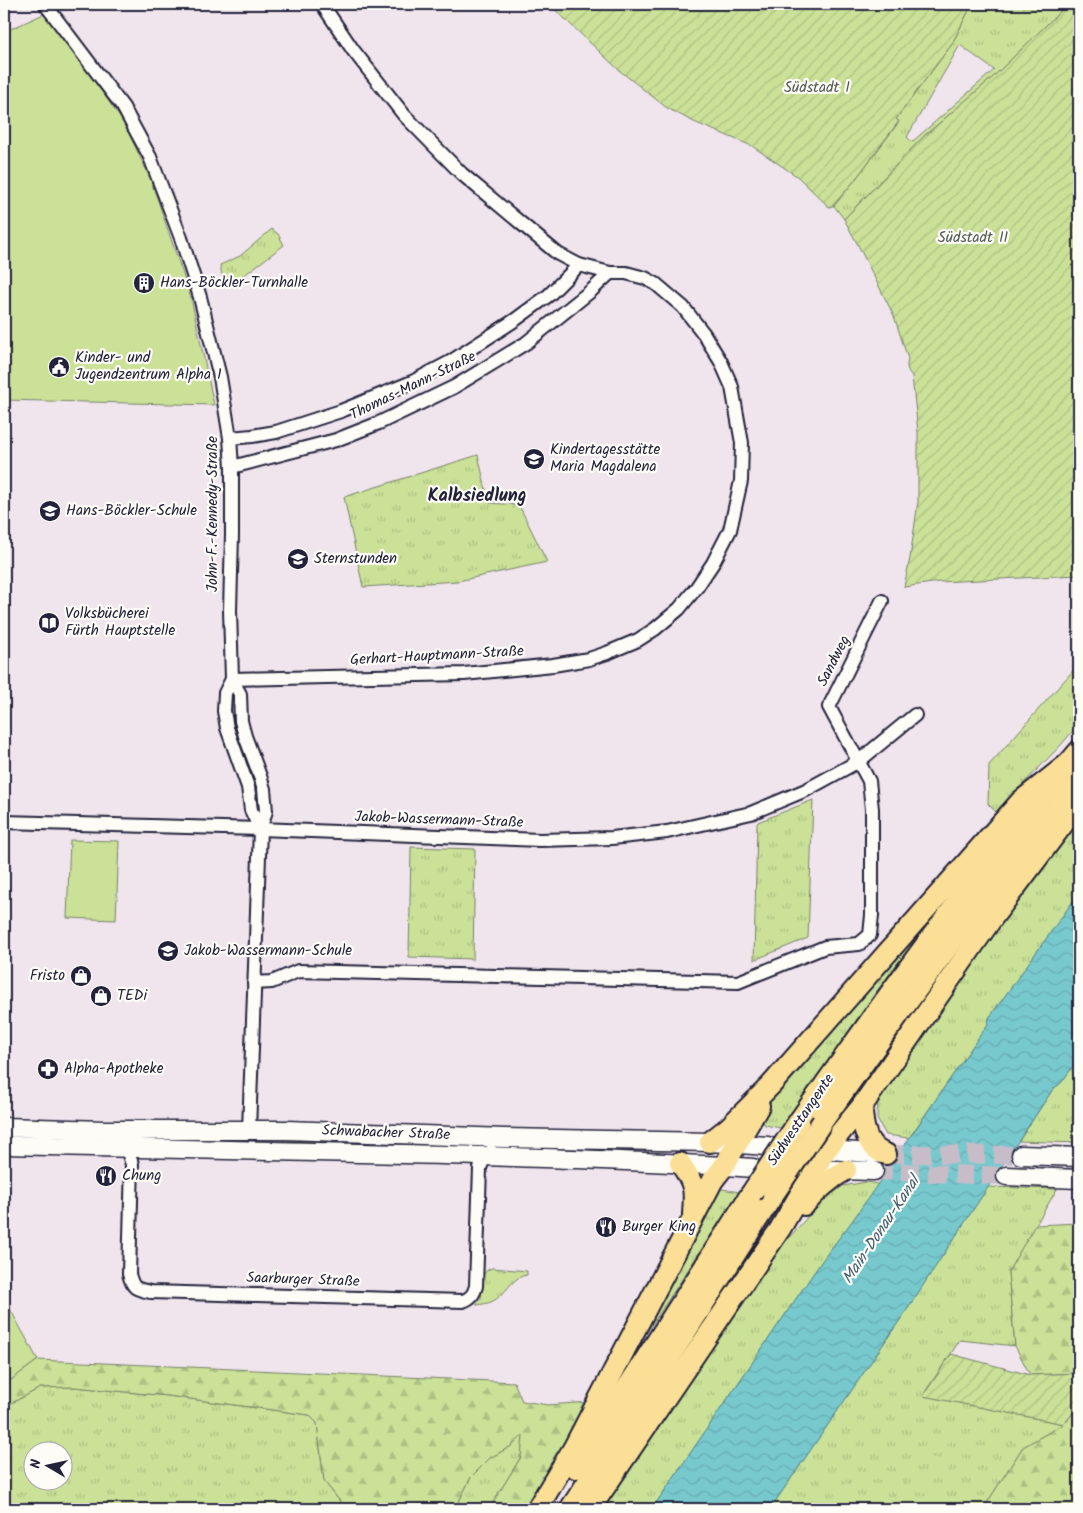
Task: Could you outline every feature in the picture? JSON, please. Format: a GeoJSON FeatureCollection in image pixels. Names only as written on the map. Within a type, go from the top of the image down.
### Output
{"type":"FeatureCollection","features":[{"type":"Feature","properties":{"kind":"highway"},"geometry":{"type":"LineString","coordinates":[[710,1142],[728,1128],[771,1085],[1021,801],[1074,757]]}},
{"type":"Feature","properties":{"kind":"highway","name":"Südwesttangente"},"geometry":{"type":"LineString","coordinates":[[550,1509],[799,1121],[881,1004],[965,892],[1074,757]]}},
{"type":"Feature","properties":{"kind":"highway","name":"Südwesttangente"},"geometry":{"type":"LineString","coordinates":[[570,1509],[822,1122],[897,1016],[978,907],[1079,781]]}},
{"type":"Feature","properties":{"kind":"highway"},"geometry":{"type":"LineString","coordinates":[[590,1509],[780,1229],[820,1149],[862,1106],[993,917],[1079,803]]}},
{"type":"Feature","properties":{"kind":"highway"},"geometry":{"type":"LineString","coordinates":[[537,1509],[573,1449],[713,1180],[724,1166],[771,1085]]}},
{"type":"Feature","properties":{"kind":"highway"},"geometry":{"type":"LineString","coordinates":[[862,1106],[863,1124],[867,1136],[875,1149],[886,1154]]}},
{"type":"Feature","properties":{"kind":"highway"},"geometry":{"type":"LineString","coordinates":[[680,1163],[692,1179],[694,1202],[692,1219]]}},
{"type":"Feature","properties":{"kind":"highway"},"geometry":{"type":"LineString","coordinates":[[780,1229],[822,1186],[846,1170]]}},
{"type":"Feature","properties":{"kind":"main road","name":"Schwabacher Straße"},"geometry":{"type":"LineString","coordinates":[[4,1127],[105,1130],[287,1130],[505,1138],[710,1142],[768,1146]]}},
{"type":"Feature","properties":{"kind":"main road","name":"Schwabacher Straße"},"geometry":{"type":"LineString","coordinates":[[4,1145],[126,1146],[485,1156],[680,1163],[753,1168]]}},
{"type":"Feature","properties":{"kind":"main road"},"geometry":{"type":"LineString","coordinates":[[820,1149],[886,1154]]}},
{"type":"Feature","properties":{"kind":"main road"},"geometry":{"type":"LineString","coordinates":[[1021,1156],[1079,1157]]}},
{"type":"Feature","properties":{"kind":"main road"},"geometry":{"type":"LineString","coordinates":[[808,1170],[874,1171]]}},
{"type":"Feature","properties":{"kind":"main road"},"geometry":{"type":"LineString","coordinates":[[1006,1176],[1079,1179]]}},
{"type":"Feature","properties":{"kind":"street","name":"John-F.-Kennedy-Straße"},"geometry":{"type":"LineString","coordinates":[[45,4],[123,107],[150,157],[181,238],[200,297],[220,377],[230,438],[232,466],[230,610],[232,679],[224,693],[224,711],[227,728],[248,787],[251,810],[260,829],[249,1130]]}},
{"type":"Feature","properties":{"kind":"street","name":"Gerhart-Hauptmann-Straße"},"geometry":{"type":"LineString","coordinates":[[232,679],[464,674],[553,665],[589,659],[638,640],[679,609],[713,563],[730,530],[742,481],[742,443],[732,386],[721,362],[704,334],[683,307],[656,284],[645,278],[610,273],[579,265],[558,254],[470,180],[413,124],[353,50],[322,4]]}},
{"type":"Feature","properties":{"kind":"street","name":"Thomas-Mann-Straße"},"geometry":{"type":"LineString","coordinates":[[230,438],[276,432],[341,411],[412,382],[450,362],[515,320],[549,295],[579,265]]}},
{"type":"Feature","properties":{"kind":"street","name":"Thomas-Mann-Straße"},"geometry":{"type":"LineString","coordinates":[[232,466],[336,440],[379,423],[454,387],[526,343],[592,290],[610,273]]}},
{"type":"Feature","properties":{"kind":"street","name":"Sandweg"},"geometry":{"type":"LineString","coordinates":[[859,761],[829,707],[882,601]]}},
{"type":"Feature","properties":{"kind":"street","name":"Jakob-Wassermann-Straße"},"geometry":{"type":"LineString","coordinates":[[4,822],[260,829],[540,840],[612,838],[667,832],[751,813],[806,790],[859,761],[915,715]]}},
{"type":"Feature","properties":{"kind":"street"},"geometry":{"type":"LineString","coordinates":[[254,983],[272,982],[298,971],[738,982],[825,947],[859,944],[870,936],[872,916],[872,809],[869,781],[859,761]]}},
{"type":"Feature","properties":{"kind":"street"},"geometry":{"type":"LineString","coordinates":[[105,1130],[126,1146]]}},
{"type":"Feature","properties":{"kind":"street"},"geometry":{"type":"LineString","coordinates":[[485,1156],[505,1138]]}},
{"type":"Feature","properties":{"kind":"street","name":"Saarburger Straße"},"geometry":{"type":"LineString","coordinates":[[126,1146],[132,1164],[129,1274],[132,1285],[135,1288],[151,1292],[443,1301],[462,1301],[469,1299],[474,1294],[476,1286],[480,1168],[485,1156]]}},
{"type":"Feature","properties":{"kind":"green space","name":"Südstadt I"},"geometry":{"type":"Polygon","coordinates":[[[549,4],[972,4],[952,44],[896,119],[899,121],[855,180],[833,206],[829,207],[798,177],[752,146],[694,122],[667,108],[620,71],[549,4]]]}},
{"type":"Feature","properties":{"kind":"green space"},"geometry":{"type":"Polygon","coordinates":[[[972,4],[1068,4],[992,78],[923,137],[844,219],[834,206],[899,122],[896,119],[952,44],[972,4]],[[960,45],[907,137],[912,142],[994,70],[960,45]]]}},
{"type":"Feature","properties":{"kind":"green space","name":"Südstadt II"},"geometry":{"type":"Polygon","coordinates":[[[1068,4],[1079,4],[1079,575],[939,582],[904,587],[918,502],[918,432],[912,376],[907,368],[908,359],[894,316],[844,219],[923,137],[992,78],[1068,4]]]}},
{"type":"Feature","properties":{"kind":"green space"},"geometry":{"type":"Polygon","coordinates":[[[46,13],[124,123],[151,180],[191,298],[214,405],[4,400],[4,32],[46,13]]]}},
{"type":"Feature","properties":{"kind":"green space"},"geometry":{"type":"Polygon","coordinates":[[[272,229],[278,234],[284,245],[235,282],[224,284],[220,265],[240,256],[272,229]]]}},
{"type":"Feature","properties":{"kind":"green space"},"geometry":{"type":"Polygon","coordinates":[[[478,455],[489,503],[519,505],[547,562],[458,581],[363,587],[344,497],[478,455]]]}},
{"type":"Feature","properties":{"kind":"green space"},"geometry":{"type":"Polygon","coordinates":[[[1079,664],[1079,724],[996,812],[988,804],[989,765],[1079,664]]]}},
{"type":"Feature","properties":{"kind":"green space"},"geometry":{"type":"Polygon","coordinates":[[[813,800],[808,938],[754,960],[757,824],[813,800]]]}},
{"type":"Feature","properties":{"kind":"green space"},"geometry":{"type":"Polygon","coordinates":[[[1079,818],[1079,893],[989,1018],[988,1024],[909,1138],[886,1135],[877,1119],[878,1101],[886,1085],[1047,858],[1079,818]]]}},
{"type":"Feature","properties":{"kind":"green space"},"geometry":{"type":"Polygon","coordinates":[[[70,840],[119,841],[116,920],[67,918],[70,840]]]}},
{"type":"Feature","properties":{"kind":"green space"},"geometry":{"type":"Polygon","coordinates":[[[988,844],[991,846],[924,928],[876,992],[781,1128],[765,1125],[762,1120],[770,1100],[988,844]]]}},
{"type":"Feature","properties":{"kind":"green space"},"geometry":{"type":"Polygon","coordinates":[[[411,847],[475,849],[473,959],[409,957],[411,847]]]}},
{"type":"Feature","properties":{"kind":"green space"},"geometry":{"type":"Polygon","coordinates":[[[1079,1058],[1079,1143],[1019,1141],[1053,1089],[1061,1083],[1079,1058]]]}},
{"type":"Feature","properties":{"kind":"green space"},"geometry":{"type":"Polygon","coordinates":[[[283,1136],[493,1142],[485,1149],[283,1143],[283,1136]]]}},
{"type":"Feature","properties":{"kind":"green space"},"geometry":{"type":"Polygon","coordinates":[[[866,1182],[878,1184],[824,1258],[652,1509],[599,1509],[777,1251],[821,1202],[843,1186],[866,1182]]]}},
{"type":"Feature","properties":{"kind":"green space"},"geometry":{"type":"Polygon","coordinates":[[[988,1187],[1057,1189],[1008,1272],[1015,1346],[960,1340],[923,1395],[1064,1424],[1023,1447],[983,1509],[770,1509],[904,1314],[988,1187]]]}},
{"type":"Feature","properties":{"kind":"green space"},"geometry":{"type":"Polygon","coordinates":[[[717,1188],[739,1192],[646,1334],[643,1334],[717,1188]]]}},
{"type":"Feature","properties":{"kind":"green space"},"geometry":{"type":"Polygon","coordinates":[[[1079,1223],[1079,1373],[1030,1375],[1015,1346],[1008,1272],[1035,1225],[1079,1223]]]}},
{"type":"Feature","properties":{"kind":"green space"},"geometry":{"type":"Polygon","coordinates":[[[492,1268],[527,1271],[527,1275],[518,1278],[494,1301],[476,1305],[481,1298],[483,1276],[492,1268]]]}},
{"type":"Feature","properties":{"kind":"green space"},"geometry":{"type":"Polygon","coordinates":[[[4,1298],[38,1360],[4,1385],[4,1298]]]}},
{"type":"Feature","properties":{"kind":"green space"},"geometry":{"type":"Polygon","coordinates":[[[951,1354],[1030,1375],[1079,1373],[1079,1406],[1064,1424],[923,1396],[951,1354]]]}},
{"type":"Feature","properties":{"kind":"green space"},"geometry":{"type":"Polygon","coordinates":[[[38,1360],[514,1382],[522,1401],[548,1405],[589,1402],[527,1509],[489,1509],[521,1457],[523,1435],[513,1445],[490,1458],[471,1477],[455,1509],[346,1509],[324,1481],[317,1423],[309,1415],[168,1396],[74,1387],[40,1388],[4,1407],[4,1385],[38,1360]]]}},
{"type":"Feature","properties":{"kind":"green space"},"geometry":{"type":"Polygon","coordinates":[[[74,1387],[168,1396],[309,1415],[317,1423],[324,1481],[346,1509],[4,1509],[4,1407],[40,1388],[74,1387]]]}},
{"type":"Feature","properties":{"kind":"green space"},"geometry":{"type":"Polygon","coordinates":[[[1079,1406],[1079,1509],[983,1509],[1023,1447],[1064,1424],[1079,1406]]]}},
{"type":"Feature","properties":{"kind":"green space"},"geometry":{"type":"Polygon","coordinates":[[[524,1434],[521,1457],[489,1509],[455,1509],[471,1477],[490,1458],[513,1445],[524,1434]]]}},
{"type":"Feature","properties":{"kind":"water","name":"Main-Donau-Kanal"},"geometry":{"type":"Polygon","coordinates":[[[1079,893],[1079,1058],[1061,1083],[1053,1089],[904,1314],[770,1509],[652,1509],[824,1258],[853,1220],[988,1024],[989,1018],[1079,893]]]}},
{"type":"Feature","properties":{"kind":"tunnel"},"geometry":{"type":"LineString","coordinates":[[886,1154],[1021,1155]]}},
{"type":"Feature","properties":{"kind":"tunnel"},"geometry":{"type":"LineString","coordinates":[[874,1171],[1006,1176]]}},
{"type":"Feature","properties":{"kind":"place","name":"Hans-Böckler-Turnhalle"},"geometry":{"type":"Point","coordinates":[144,283]}},
{"type":"Feature","properties":{"kind":"place","name":"Kinder- und Jugendzentrum Alpha 1"},"geometry":{"type":"Point","coordinates":[59,367]}},
{"type":"Feature","properties":{"kind":"place","name":"Kindertagesstätte Maria Magdalena"},"geometry":{"type":"Point","coordinates":[534,459]}},
{"type":"Feature","properties":{"kind":"place","name":"Hans-Böckler-Schule"},"geometry":{"type":"Point","coordinates":[50,511]}},
{"type":"Feature","properties":{"kind":"place","name":"Sternstunden"},"geometry":{"type":"Point","coordinates":[298,559]}},
{"type":"Feature","properties":{"kind":"place","name":"Volksbücherei Fürth Hauptstelle"},"geometry":{"type":"Point","coordinates":[49,623]}},
{"type":"Feature","properties":{"kind":"place","name":"Jakob-Wassermann-Schule"},"geometry":{"type":"Point","coordinates":[168,951]}},
{"type":"Feature","properties":{"kind":"place","name":"Fristo"},"geometry":{"type":"Point","coordinates":[81,976]}},
{"type":"Feature","properties":{"kind":"place","name":"TEDi"},"geometry":{"type":"Point","coordinates":[101,996]}},
{"type":"Feature","properties":{"kind":"place","name":"Alpha-Apotheke"},"geometry":{"type":"Point","coordinates":[48,1069]}},
{"type":"Feature","properties":{"kind":"place","name":"Chung"},"geometry":{"type":"Point","coordinates":[106,1176]}},
{"type":"Feature","properties":{"kind":"place","name":"Burger King"},"geometry":{"type":"Point","coordinates":[606,1227]}},
{"type":"Feature","properties":{"kind":"district","name":"Kalbsiedlung"},"geometry":{"type":"Point","coordinates":[477,496]}}]}
